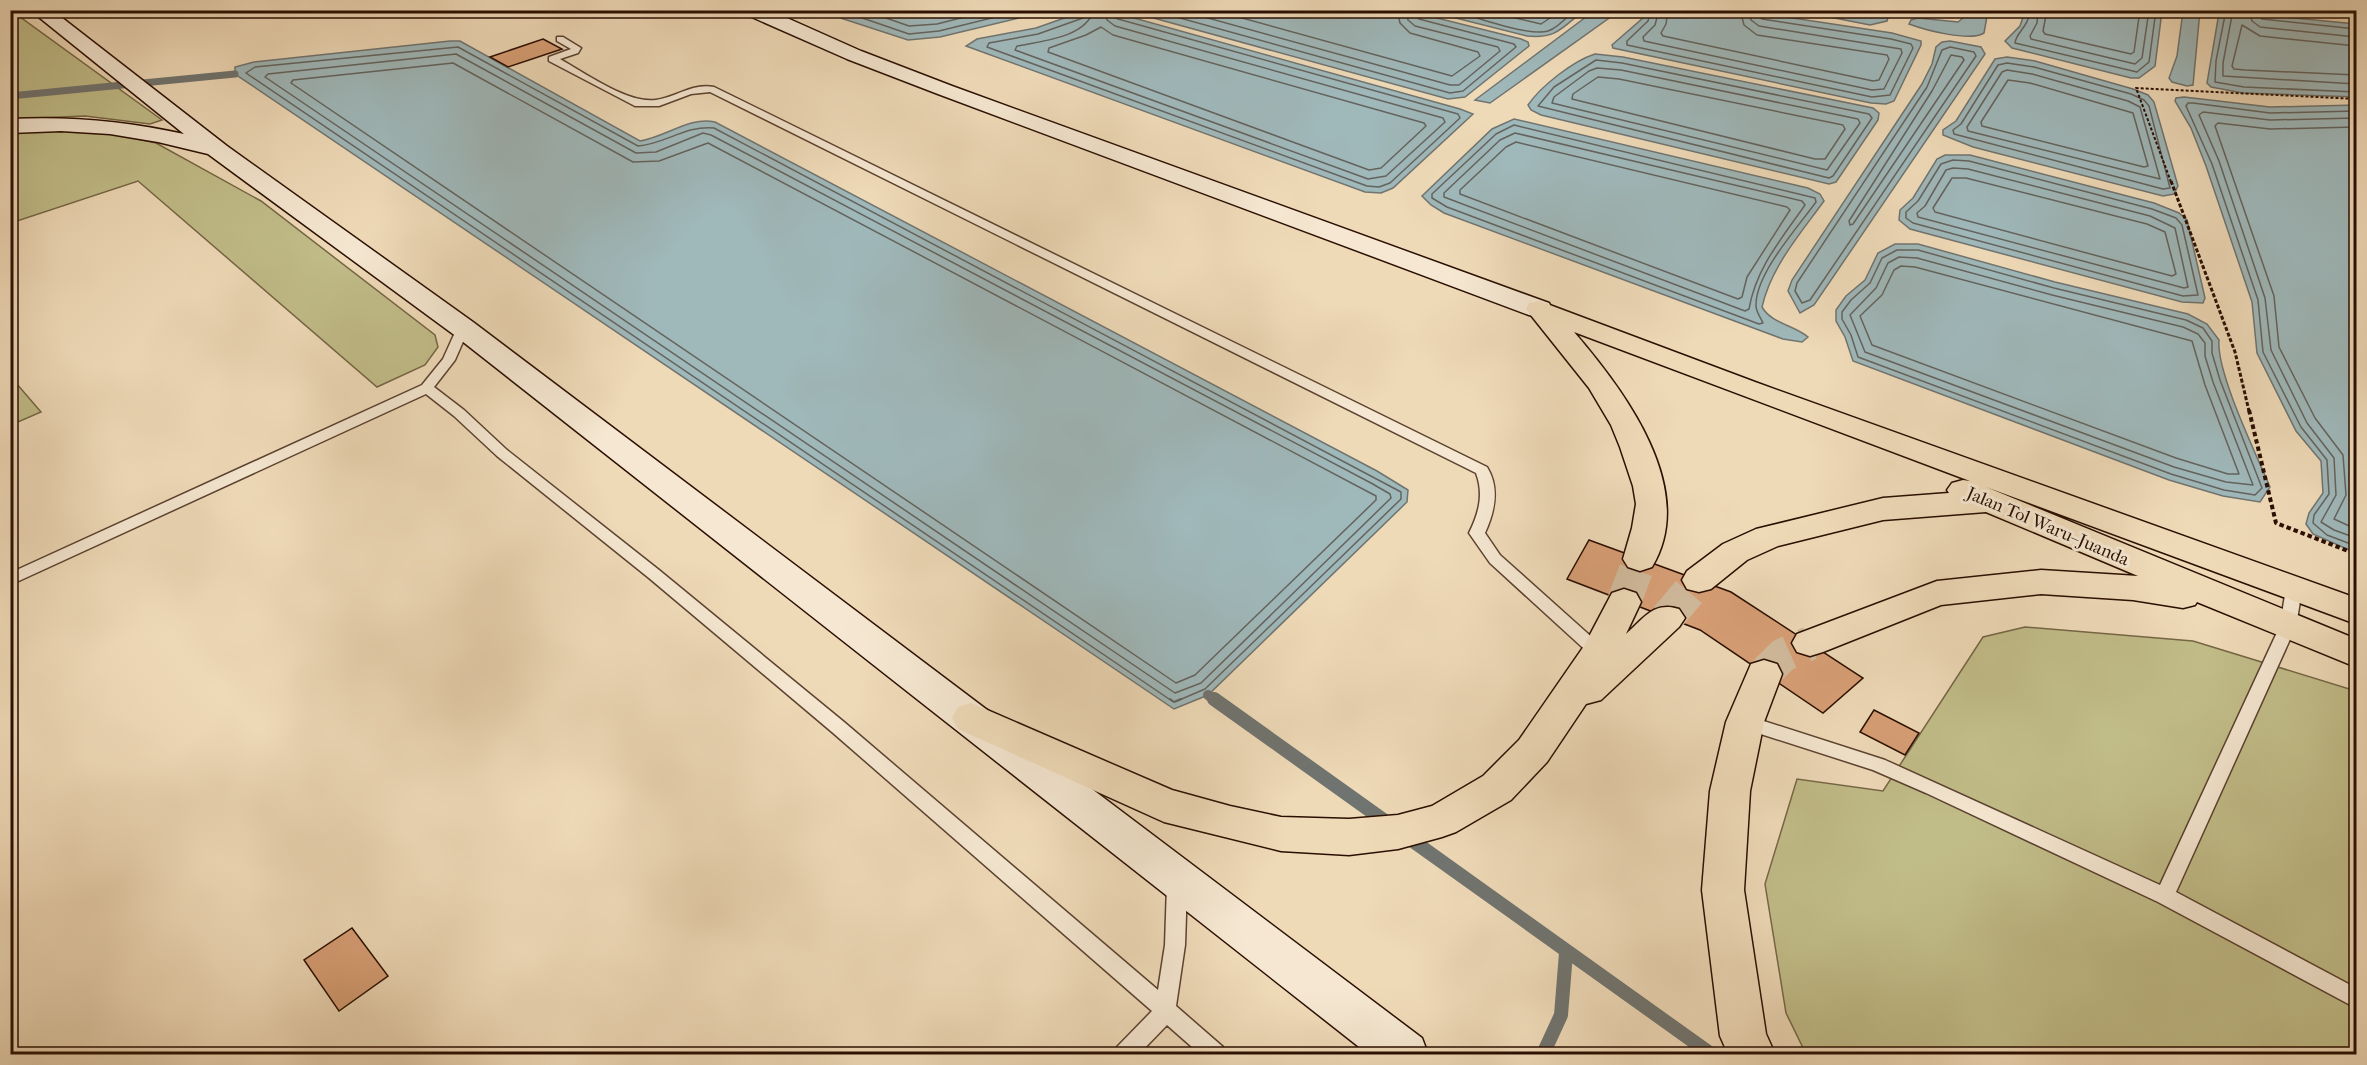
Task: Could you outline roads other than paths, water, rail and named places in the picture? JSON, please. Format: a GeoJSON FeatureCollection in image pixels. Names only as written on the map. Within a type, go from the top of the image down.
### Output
{"type":"FeatureCollection","features":[{"type":"Feature","properties":{"kind":"highway","name":"Jalan Tol Waru–Juanda"},"geometry":{"type":"LineString","coordinates":[[1539,309],[1745,388],[1886,437],[2075,509],[2356,611]]}},
{"type":"Feature","properties":{"kind":"highway"},"geometry":{"type":"LineString","coordinates":[[1539,309],[1588,365],[1621,411],[1640,458],[1651,497],[1650,526],[1640,559]]}},
{"type":"Feature","properties":{"kind":"highway","name":"Jalan Tol Waru–Juanda"},"geometry":{"type":"LineString","coordinates":[[1745,388],[1804,423],[1848,444],[2356,654]]}},
{"type":"Feature","properties":{"kind":"highway"},"geometry":{"type":"LineString","coordinates":[[1699,580],[1736,552],[1768,537],[1883,509],[1990,501],[2075,509]]}},
{"type":"Feature","properties":{"kind":"highway"},"geometry":{"type":"LineString","coordinates":[[1810,643],[1936,593],[2041,582],[2133,588],[2229,603]]}},
{"type":"Feature","properties":{"kind":"highway"},"geometry":{"type":"LineString","coordinates":[[970,718],[1164,805],[1281,834],[1349,837],[1398,832],[1442,820],[1497,788],[1533,751],[1558,717],[1599,653],[1624,602]]}},
{"type":"Feature","properties":{"kind":"highway"},"geometry":{"type":"LineString","coordinates":[[1558,717],[1667,618]]}},
{"type":"Feature","properties":{"kind":"highway"},"geometry":{"type":"LineString","coordinates":[[1747,1045],[1723,890],[1730,790],[1745,722],[1764,674]]}},
{"type":"Feature","properties":{"kind":"street"},"geometry":{"type":"LineString","coordinates":[[39,10],[219,151],[463,328],[1405,1054]]}},
{"type":"Feature","properties":{"kind":"street"},"geometry":{"type":"LineString","coordinates":[[752,10],[854,55],[945,90],[1539,309]]}},
{"type":"Feature","properties":{"kind":"street"},"geometry":{"type":"LineString","coordinates":[[10,126],[100,124],[178,139],[219,151]]}},
{"type":"Feature","properties":{"kind":"lane"},"geometry":{"type":"LineString","coordinates":[[560,39],[576,48],[575,51],[552,59],[635,103],[659,104],[689,91],[711,89],[1482,470],[1489,484],[1485,517],[1477,533],[1495,559],[1599,653]]}},
{"type":"Feature","properties":{"kind":"lane"},"geometry":{"type":"LineString","coordinates":[[10,580],[428,388],[449,360],[463,328]]}},
{"type":"Feature","properties":{"kind":"lane"},"geometry":{"type":"LineString","coordinates":[[428,388],[502,453],[654,574],[838,727],[1059,916],[1215,1054]]}},
{"type":"Feature","properties":{"kind":"lane"},"geometry":{"type":"LineString","coordinates":[[2165,896],[2288,626],[2294,589]]}},
{"type":"Feature","properties":{"kind":"lane"},"geometry":{"type":"LineString","coordinates":[[1745,722],[1879,765],[2165,896],[2356,998]]}},
{"type":"Feature","properties":{"kind":"lane"},"geometry":{"type":"LineString","coordinates":[[1125,1054],[1165,1012],[1175,945],[1178,879]]}},
{"type":"Feature","properties":{"kind":"water"},"geometry":{"type":"Polygon","coordinates":[[[1048,10],[940,37],[908,40],[819,11],[1048,10]]]}},
{"type":"Feature","properties":{"kind":"water"},"geometry":{"type":"Polygon","coordinates":[[[1087,10],[1109,11],[1473,114],[1393,188],[1381,193],[1365,192],[966,46],[977,39],[1036,28],[1087,10]]]}},
{"type":"Feature","properties":{"kind":"water"},"geometry":{"type":"Polygon","coordinates":[[[1583,10],[1558,31],[1545,36],[1527,36],[1428,11],[1583,10]]]}},
{"type":"Feature","properties":{"kind":"water"},"geometry":{"type":"Polygon","coordinates":[[[1646,10],[1746,11],[1892,33],[1921,41],[1921,45],[1894,101],[1886,104],[1871,103],[1613,48],[1612,45],[1644,17],[1646,10]]]}},
{"type":"Feature","properties":{"kind":"water"},"geometry":{"type":"Polygon","coordinates":[[[1128,11],[1409,11],[1521,39],[1528,42],[1529,46],[1465,97],[1448,99],[1128,11]]]}},
{"type":"Feature","properties":{"kind":"water"},"geometry":{"type":"Polygon","coordinates":[[[1594,11],[1619,11],[1490,103],[1475,100],[1594,11]]]}},
{"type":"Feature","properties":{"kind":"water"},"geometry":{"type":"Polygon","coordinates":[[[1799,11],[1890,11],[1887,21],[1870,25],[1799,11]]]}},
{"type":"Feature","properties":{"kind":"water"},"geometry":{"type":"Polygon","coordinates":[[[1963,11],[1988,11],[1984,33],[1958,36],[1909,24],[1911,20],[1918,18],[1958,22],[1963,18],[1963,11]]]}},
{"type":"Feature","properties":{"kind":"water"},"geometry":{"type":"Polygon","coordinates":[[[2025,11],[2162,11],[2155,66],[2139,78],[2131,78],[2012,48],[2005,41],[2020,26],[2025,11]]]}},
{"type":"Feature","properties":{"kind":"water"},"geometry":{"type":"Polygon","coordinates":[[[2183,11],[2200,11],[2193,85],[2187,86],[2172,82],[2169,78],[2177,56],[2183,11]]]}},
{"type":"Feature","properties":{"kind":"water"},"geometry":{"type":"Polygon","coordinates":[[[2223,11],[2356,24],[2356,97],[2243,93],[2211,87],[2207,83],[2219,13],[2223,11]]]}},
{"type":"Feature","properties":{"kind":"water"},"geometry":{"type":"Polygon","coordinates":[[[460,41],[640,141],[687,124],[715,122],[1377,471],[1408,490],[1407,502],[1208,695],[1174,709],[235,74],[235,67],[254,62],[460,41]]]}},
{"type":"Feature","properties":{"kind":"water"},"geometry":{"type":"Polygon","coordinates":[[[1950,41],[1981,47],[1985,54],[1814,305],[1800,313],[1788,291],[1792,280],[1922,84],[1932,64],[1936,47],[1942,42],[1950,41]]]}},
{"type":"Feature","properties":{"kind":"water"},"geometry":{"type":"Polygon","coordinates":[[[1595,54],[1623,57],[1873,108],[1879,113],[1878,120],[1836,182],[1829,184],[1541,115],[1531,110],[1528,105],[1549,82],[1577,62],[1595,54]]]}},
{"type":"Feature","properties":{"kind":"water"},"geometry":{"type":"Polygon","coordinates":[[[2007,57],[2035,61],[2148,95],[2154,102],[2178,186],[2174,194],[2163,196],[1973,147],[1943,135],[1943,130],[1956,121],[1995,59],[2007,57]]]}},
{"type":"Feature","properties":{"kind":"water"},"geometry":{"type":"Polygon","coordinates":[[[2176,98],[2270,107],[2356,105],[2356,553],[2313,534],[2306,524],[2309,513],[2323,493],[2321,461],[2296,431],[2257,353],[2252,302],[2206,166],[2191,128],[2175,101],[2176,98]]]}},
{"type":"Feature","properties":{"kind":"water"},"geometry":{"type":"Polygon","coordinates":[[[1514,119],[1808,188],[1820,194],[1824,201],[1779,265],[1766,292],[1762,307],[1777,321],[1808,337],[1802,342],[1783,339],[1444,213],[1422,196],[1492,129],[1514,119]]]}},
{"type":"Feature","properties":{"kind":"water"},"geometry":{"type":"Polygon","coordinates":[[[1945,155],[1970,155],[2154,203],[2179,213],[2187,220],[2205,298],[2203,303],[2182,302],[1910,229],[1899,220],[1900,210],[1913,198],[1937,159],[1945,155]]]}},
{"type":"Feature","properties":{"kind":"water"},"geometry":{"type":"Polygon","coordinates":[[[1895,244],[1918,244],[2055,282],[2188,314],[2207,324],[2219,340],[2220,354],[2230,392],[2270,487],[2260,502],[2223,496],[2169,480],[1853,361],[1845,337],[1836,321],[1836,310],[1846,296],[1865,280],[1878,253],[1895,244]]]}},
{"type":"Feature","properties":{"kind":"waterway"},"geometry":{"type":"LineString","coordinates":[[10,96],[235,74]]}},
{"type":"Feature","properties":{"kind":"waterway"},"geometry":{"type":"LineString","coordinates":[[1208,695],[1216,701]]}},
{"type":"Feature","properties":{"kind":"waterway"},"geometry":{"type":"LineString","coordinates":[[1214,699],[1389,824]]}},
{"type":"Feature","properties":{"kind":"waterway"},"geometry":{"type":"LineString","coordinates":[[1406,836],[1711,1054]]}},
{"type":"Feature","properties":{"kind":"waterway"},"geometry":{"type":"LineString","coordinates":[[1544,1052],[1561,1015],[1566,953]]}},
{"type":"Feature","properties":{"kind":"tunnel"},"geometry":{"type":"LineString","coordinates":[[1624,602],[1640,559]]}},
{"type":"Feature","properties":{"kind":"tunnel"},"geometry":{"type":"LineString","coordinates":[[1667,618],[1699,580]]}},
{"type":"Feature","properties":{"kind":"tunnel"},"geometry":{"type":"LineString","coordinates":[[1764,674],[1783,655],[1810,643]]}}]}
